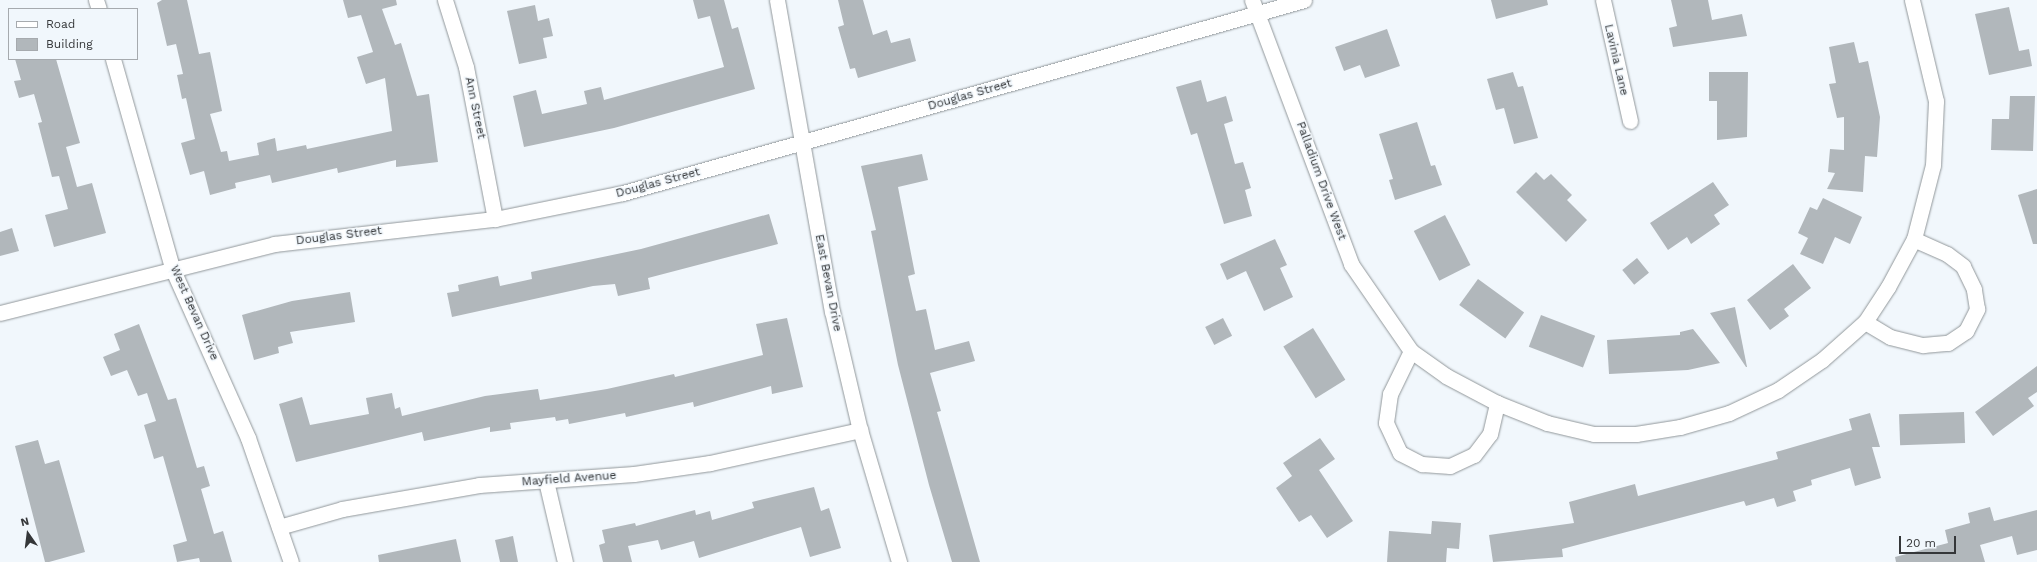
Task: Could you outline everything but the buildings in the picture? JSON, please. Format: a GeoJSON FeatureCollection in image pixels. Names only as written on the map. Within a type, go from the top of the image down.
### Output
{"type":"FeatureCollection","features":[{"type":"Feature","properties":{"kind":"street","name":"Ann Street"},"geometry":{"type":"LineString","coordinates":[[445,0],[466,67],[495,219]]}},
{"type":"Feature","properties":{"kind":"street","name":"East Bevan Drive"},"geometry":{"type":"LineString","coordinates":[[777,0],[804,142],[832,311],[860,430],[899,562]]}},
{"type":"Feature","properties":{"kind":"street","name":"Douglas Street"},"geometry":{"type":"LineString","coordinates":[[0,313],[172,268],[274,244],[495,219],[624,193],[804,142],[1254,7],[1304,0]]}},
{"type":"Feature","properties":{"kind":"street","name":"Lavinia Lane"},"geometry":{"type":"LineString","coordinates":[[1603,0],[1630,121]]}},
{"type":"Feature","properties":{"kind":"street"},"geometry":{"type":"LineString","coordinates":[[1912,0],[1936,101],[1933,165],[1914,239],[1865,322],[1890,337],[1923,345],[1948,344],[1966,330],[1977,309],[1974,289],[1963,266],[1947,254],[1914,239]]}},
{"type":"Feature","properties":{"kind":"street","name":"Palladium Drive West"},"geometry":{"type":"LineString","coordinates":[[1254,7],[1351,264],[1411,351],[1446,376],[1497,403],[1547,423],[1594,434],[1636,434],[1680,427],[1729,413],[1778,390],[1822,360],[1865,322]]}},
{"type":"Feature","properties":{"kind":"street","name":"West Bevan Drive"},"geometry":{"type":"LineString","coordinates":[[113,60],[172,268],[248,438],[290,562]]}},
{"type":"Feature","properties":{"kind":"street"},"geometry":{"type":"LineString","coordinates":[[1411,351],[1390,394],[1386,423],[1400,453],[1422,464],[1450,466],[1474,455],[1490,434],[1497,403]]}},
{"type":"Feature","properties":{"kind":"street","name":"Mayfield Avenue"},"geometry":{"type":"LineString","coordinates":[[279,527],[342,509],[412,496],[479,485],[546,481],[710,463],[860,430]]}},
{"type":"Feature","properties":{"kind":"street"},"geometry":{"type":"LineString","coordinates":[[546,481],[565,562]]}}]}
